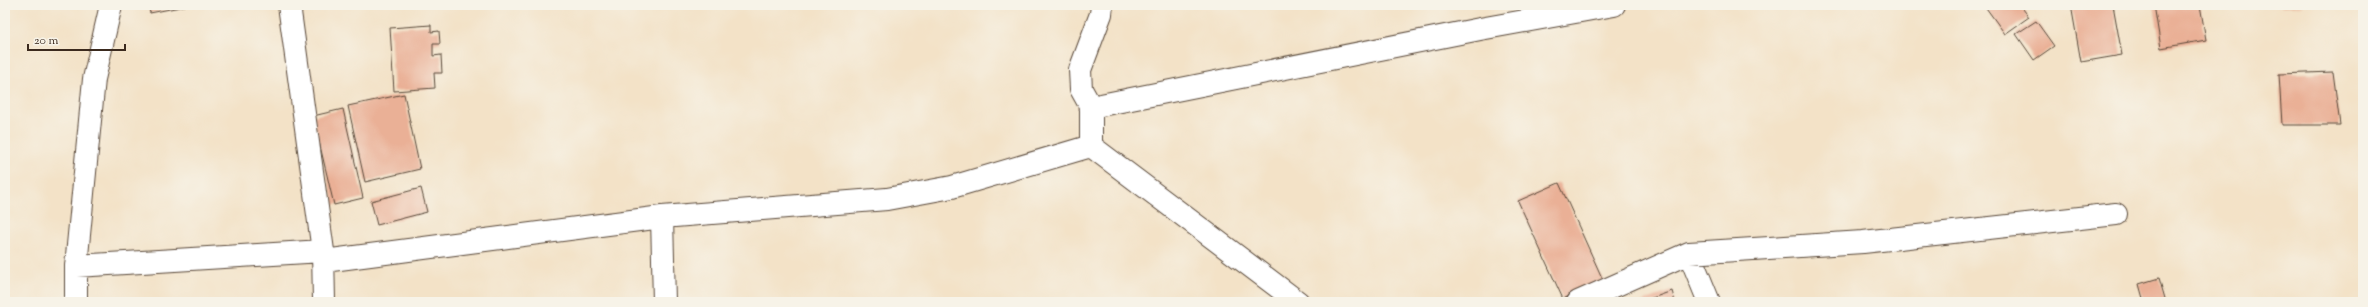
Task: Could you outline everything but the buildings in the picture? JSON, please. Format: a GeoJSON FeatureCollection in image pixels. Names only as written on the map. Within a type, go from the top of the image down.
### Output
{"type":"FeatureCollection","features":[{"type":"Feature","properties":{"kind":"street"},"geometry":{"type":"LineString","coordinates":[[76,302],[76,266],[94,79],[111,5]]}},
{"type":"Feature","properties":{"kind":"street"},"geometry":{"type":"LineString","coordinates":[[289,5],[323,256],[324,302]]}},
{"type":"Feature","properties":{"kind":"street"},"geometry":{"type":"LineString","coordinates":[[1091,146],[1091,107],[1081,89],[1080,70],[1101,14],[1102,5]]}},
{"type":"Feature","properties":{"kind":"street"},"geometry":{"type":"LineString","coordinates":[[1091,107],[1480,28],[1614,5]]}},
{"type":"Feature","properties":{"kind":"street"},"geometry":{"type":"LineString","coordinates":[[76,266],[323,256],[662,217],[887,199],[952,187],[1091,146]]}},
{"type":"Feature","properties":{"kind":"street"},"geometry":{"type":"LineString","coordinates":[[1091,146],[1298,302]]}},
{"type":"Feature","properties":{"kind":"street"},"geometry":{"type":"LineString","coordinates":[[1578,302],[1689,253],[1863,242],[2116,214]]}},
{"type":"Feature","properties":{"kind":"street"},"geometry":{"type":"LineString","coordinates":[[662,217],[664,302]]}},
{"type":"Feature","properties":{"kind":"street"},"geometry":{"type":"LineString","coordinates":[[1689,253],[1709,302]]}}]}
